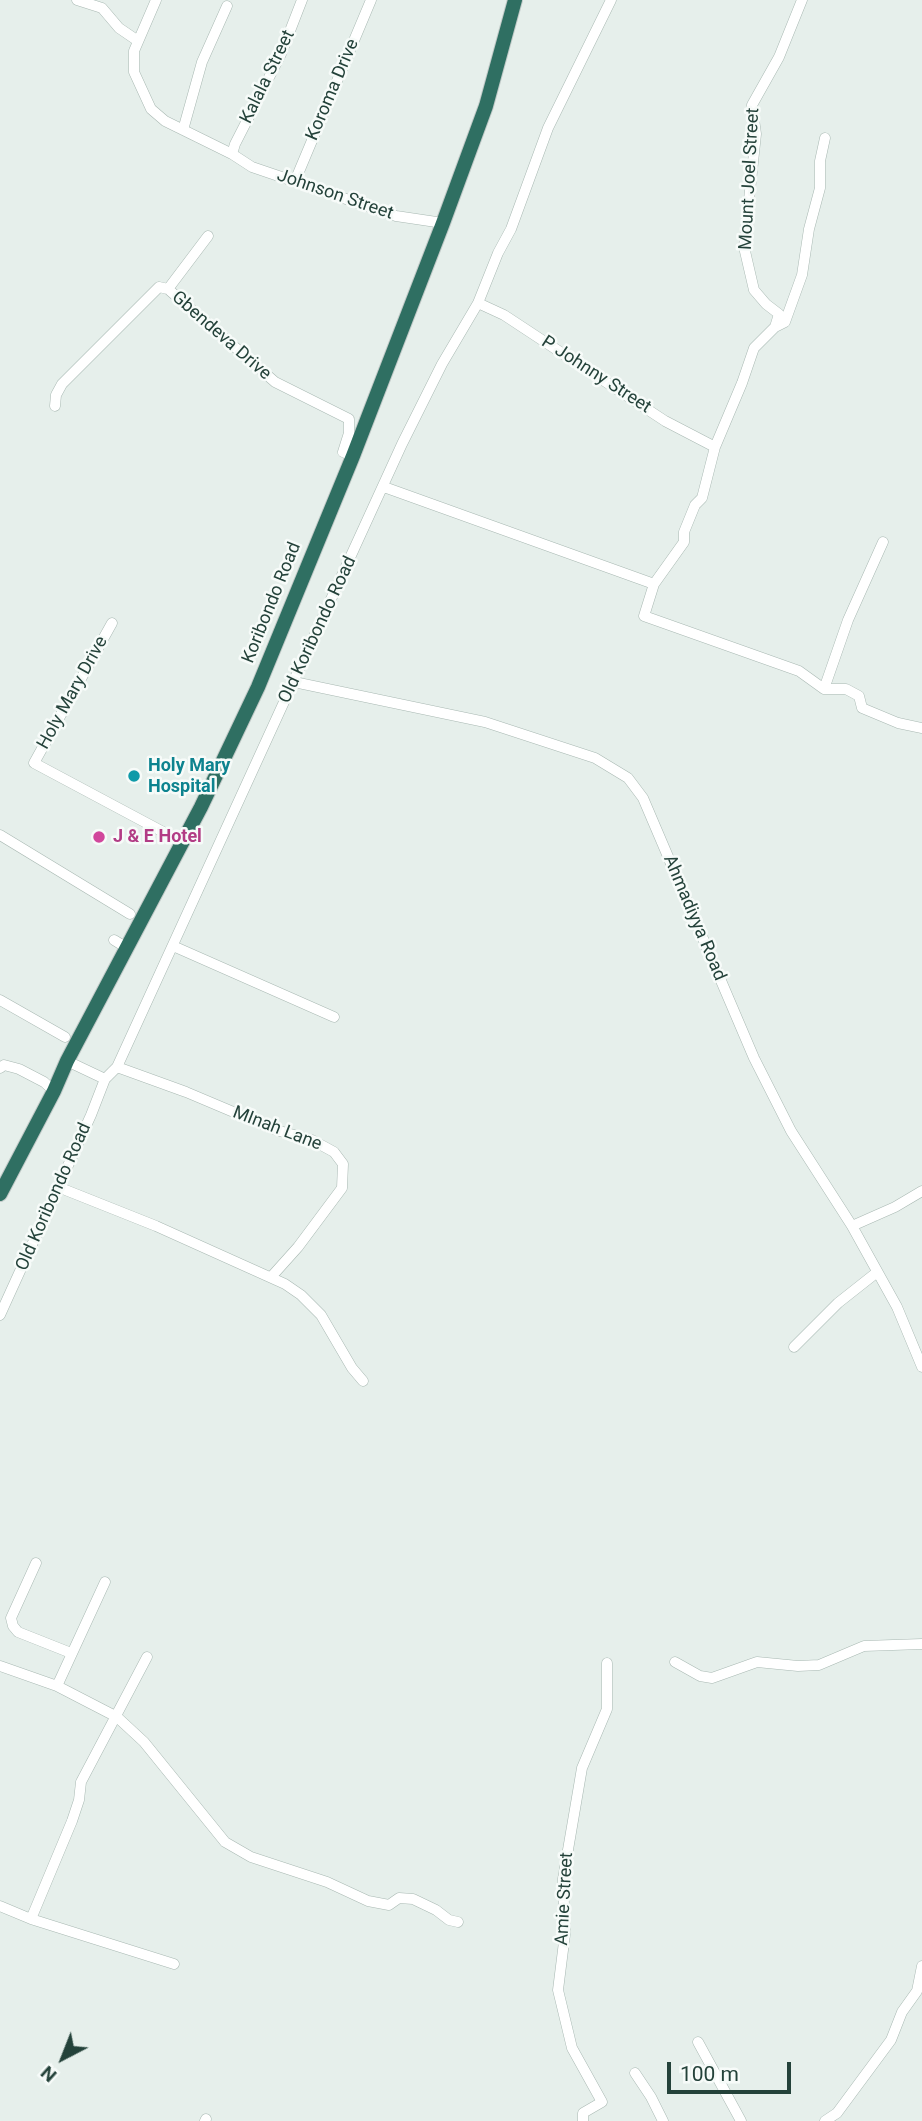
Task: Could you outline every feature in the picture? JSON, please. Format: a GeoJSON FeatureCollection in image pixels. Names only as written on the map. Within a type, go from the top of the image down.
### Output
{"type":"FeatureCollection","features":[{"type":"Feature","properties":{"kind":"highway","name":"Koribondo Road"},"geometry":{"type":"LineString","coordinates":[[0,1194],[54,1091],[120,944],[183,842],[258,687],[353,456],[443,223],[486,106],[515,0]]}},
{"type":"Feature","properties":{"kind":"street"},"geometry":{"type":"LineString","coordinates":[[77,0],[102,8],[119,28],[138,41]]}},
{"type":"Feature","properties":{"kind":"street","name":"Johnson Street"},"geometry":{"type":"LineString","coordinates":[[156,0],[134,51],[134,72],[151,109],[165,121],[232,154],[252,167],[396,216],[443,223]]}},
{"type":"Feature","properties":{"kind":"street","name":"Kalala Street"},"geometry":{"type":"LineString","coordinates":[[232,154],[234,144],[281,54],[302,0]]}},
{"type":"Feature","properties":{"kind":"street","name":"Koroma Drive"},"geometry":{"type":"LineString","coordinates":[[295,181],[371,0]]}},
{"type":"Feature","properties":{"kind":"street","name":"Old Koribondo Road"},"geometry":{"type":"LineString","coordinates":[[0,1315],[105,1079],[117,1067],[402,444],[442,364],[478,303],[559,106],[611,0]]}},
{"type":"Feature","properties":{"kind":"street","name":"Mount Joel Street"},"geometry":{"type":"LineString","coordinates":[[775,327],[779,314],[754,290],[744,247],[756,134],[752,105],[791,32],[802,0]]}},
{"type":"Feature","properties":{"kind":"street"},"geometry":{"type":"LineString","coordinates":[[183,130],[202,62],[227,6]]}},
{"type":"Feature","properties":{"kind":"street"},"geometry":{"type":"LineString","coordinates":[[825,138],[820,161],[820,188],[809,229],[802,275],[785,322],[775,327],[754,348],[743,383],[715,447],[702,498],[695,505],[684,532],[684,542],[654,584],[644,616],[799,671],[824,689],[846,689],[859,696],[862,708],[898,723],[922,728]]}},
{"type":"Feature","properties":{"kind":"street"},"geometry":{"type":"LineString","coordinates":[[168,289],[208,236]]}},
{"type":"Feature","properties":{"kind":"street","name":"Gbendeva Drive"},"geometry":{"type":"LineString","coordinates":[[55,406],[56,395],[67,379],[159,288],[168,289],[275,382],[349,419],[349,433],[343,453],[353,456]]}},
{"type":"Feature","properties":{"kind":"street","name":"P Johnny Street"},"geometry":{"type":"LineString","coordinates":[[478,303],[505,315],[665,421],[715,447]]}},
{"type":"Feature","properties":{"kind":"street"},"geometry":{"type":"LineString","coordinates":[[384,487],[654,584]]}},
{"type":"Feature","properties":{"kind":"street"},"geometry":{"type":"LineString","coordinates":[[824,689],[848,620],[883,542]]}},
{"type":"Feature","properties":{"kind":"street","name":"Holy Mary Drive"},"geometry":{"type":"LineString","coordinates":[[112,623],[34,763],[183,842]]}},
{"type":"Feature","properties":{"kind":"street","name":"Ahmadiyya Road"},"geometry":{"type":"LineString","coordinates":[[294,682],[485,722],[595,758],[628,778],[643,798],[754,1058],[791,1131],[852,1226],[897,1307],[922,1367]]}},
{"type":"Feature","properties":{"kind":"street"},"geometry":{"type":"LineString","coordinates":[[0,835],[130,914]]}},
{"type":"Feature","properties":{"kind":"street"},"geometry":{"type":"LineString","coordinates":[[173,946],[334,1017]]}},
{"type":"Feature","properties":{"kind":"street"},"geometry":{"type":"LineString","coordinates":[[0,1000],[65,1037]]}},
{"type":"Feature","properties":{"kind":"street"},"geometry":{"type":"LineString","coordinates":[[67,1061],[105,1079]]}},
{"type":"Feature","properties":{"kind":"street"},"geometry":{"type":"LineString","coordinates":[[0,1068],[4,1065],[19,1069],[44,1082],[54,1091]]}},
{"type":"Feature","properties":{"kind":"street","name":"MInah Lane"},"geometry":{"type":"LineString","coordinates":[[117,1067],[186,1091],[276,1130],[312,1140],[334,1152],[343,1164],[342,1188],[298,1247],[272,1276]]}},
{"type":"Feature","properties":{"kind":"street"},"geometry":{"type":"LineString","coordinates":[[58,1187],[272,1276],[301,1294],[321,1315],[352,1368],[363,1381]]}},
{"type":"Feature","properties":{"kind":"street"},"geometry":{"type":"LineString","coordinates":[[852,1226],[895,1207],[922,1191]]}},
{"type":"Feature","properties":{"kind":"street"},"geometry":{"type":"LineString","coordinates":[[794,1347],[838,1303],[876,1273]]}},
{"type":"Feature","properties":{"kind":"street"},"geometry":{"type":"LineString","coordinates":[[36,1563],[11,1618],[13,1626],[18,1632],[71,1653]]}},
{"type":"Feature","properties":{"kind":"street"},"geometry":{"type":"LineString","coordinates":[[57,1686],[105,1582]]}},
{"type":"Feature","properties":{"kind":"street"},"geometry":{"type":"LineString","coordinates":[[675,1662],[700,1676],[712,1678],[757,1662],[819,1665],[864,1646],[922,1644]]}},
{"type":"Feature","properties":{"kind":"street"},"geometry":{"type":"LineString","coordinates":[[31,1919],[72,1821],[81,1782],[91,1759],[117,1717],[147,1657]]}},
{"type":"Feature","properties":{"kind":"street","name":"Amie Street"},"geometry":{"type":"LineString","coordinates":[[583,2121],[583,2113],[602,2102],[572,2048],[558,1990],[565,1934],[563,1879],[582,1768],[607,1709],[607,1663]]}},
{"type":"Feature","properties":{"kind":"street"},"geometry":{"type":"LineString","coordinates":[[0,1666],[57,1686],[117,1717],[144,1742],[225,1842],[251,1857],[327,1882],[368,1901],[389,1905],[399,1898],[413,1899],[449,1920],[458,1922]]}},
{"type":"Feature","properties":{"kind":"street"},"geometry":{"type":"LineString","coordinates":[[0,1906],[31,1919],[174,1964]]}},
{"type":"Feature","properties":{"kind":"street"},"geometry":{"type":"LineString","coordinates":[[825,2121],[837,2113],[891,2040],[902,2012],[917,1991],[922,1966]]}},
{"type":"Feature","properties":{"kind":"street"},"geometry":{"type":"LineString","coordinates":[[698,2042],[741,2121]]}},
{"type":"Feature","properties":{"kind":"street"},"geometry":{"type":"LineString","coordinates":[[635,2074],[663,2121]]}},
{"type":"Feature","properties":{"kind":"place","name":"Holy Mary Hospital"},"geometry":{"type":"Point","coordinates":[134,776]}},
{"type":"Feature","properties":{"kind":"place","name":"J & E Hotel"},"geometry":{"type":"Point","coordinates":[99,837]}}]}
